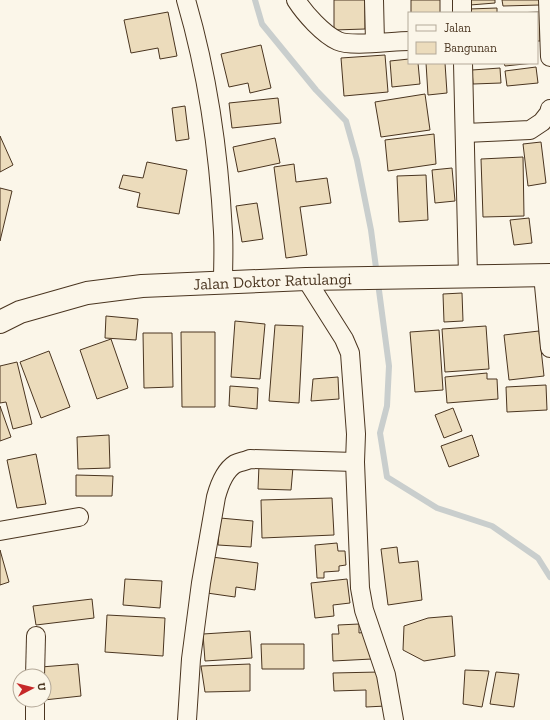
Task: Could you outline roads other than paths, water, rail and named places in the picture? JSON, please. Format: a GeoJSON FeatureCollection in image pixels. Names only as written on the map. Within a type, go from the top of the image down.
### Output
{"type":"FeatureCollection","features":[{"type":"Feature","properties":{"kind":"highway","name":"Jalan Doktor Ratulangi"},"geometry":{"type":"LineString","coordinates":[[0,322],[20,312],[87,294],[142,286],[222,284],[306,279],[547,275]]}},
{"type":"Feature","properties":{"kind":"street"},"geometry":{"type":"LineString","coordinates":[[186,0],[210,100],[223,233],[222,284]]}},
{"type":"Feature","properties":{"kind":"street"},"geometry":{"type":"LineString","coordinates":[[296,0],[326,34],[338,42],[349,44],[408,41]]}},
{"type":"Feature","properties":{"kind":"street"},"geometry":{"type":"LineString","coordinates":[[374,0],[375,42]]}},
{"type":"Feature","properties":{"kind":"street"},"geometry":{"type":"LineString","coordinates":[[462,0],[462,12]]}},
{"type":"Feature","properties":{"kind":"street"},"geometry":{"type":"LineString","coordinates":[[548,0],[550,57]]}},
{"type":"Feature","properties":{"kind":"street"},"geometry":{"type":"LineString","coordinates":[[463,64],[468,277]]}},
{"type":"Feature","properties":{"kind":"street"},"geometry":{"type":"LineString","coordinates":[[465,133],[530,130],[542,122],[550,110]]}},
{"type":"Feature","properties":{"kind":"street"},"geometry":{"type":"LineString","coordinates":[[547,275],[550,348]]}},
{"type":"Feature","properties":{"kind":"street"},"geometry":{"type":"LineString","coordinates":[[306,279],[344,339],[350,354],[356,434],[355,462],[360,588],[364,610],[386,675],[394,720]]}},
{"type":"Feature","properties":{"kind":"street"},"geometry":{"type":"LineString","coordinates":[[187,720],[191,659],[201,583],[216,497],[226,472],[235,464],[250,459],[355,462]]}},
{"type":"Feature","properties":{"kind":"street"},"geometry":{"type":"LineString","coordinates":[[0,531],[79,517]]}},
{"type":"Feature","properties":{"kind":"street"},"geometry":{"type":"LineString","coordinates":[[35,668],[36,636]]}},
{"type":"Feature","properties":{"kind":"street"},"geometry":{"type":"LineString","coordinates":[[35,708],[35,720]]}},
{"type":"Feature","properties":{"kind":"waterway"},"geometry":{"type":"LineString","coordinates":[[255,0],[262,24],[316,90],[346,121],[357,160],[371,230],[389,366],[387,406],[380,433],[387,477],[437,508],[492,526],[538,558],[550,577]]}}]}
